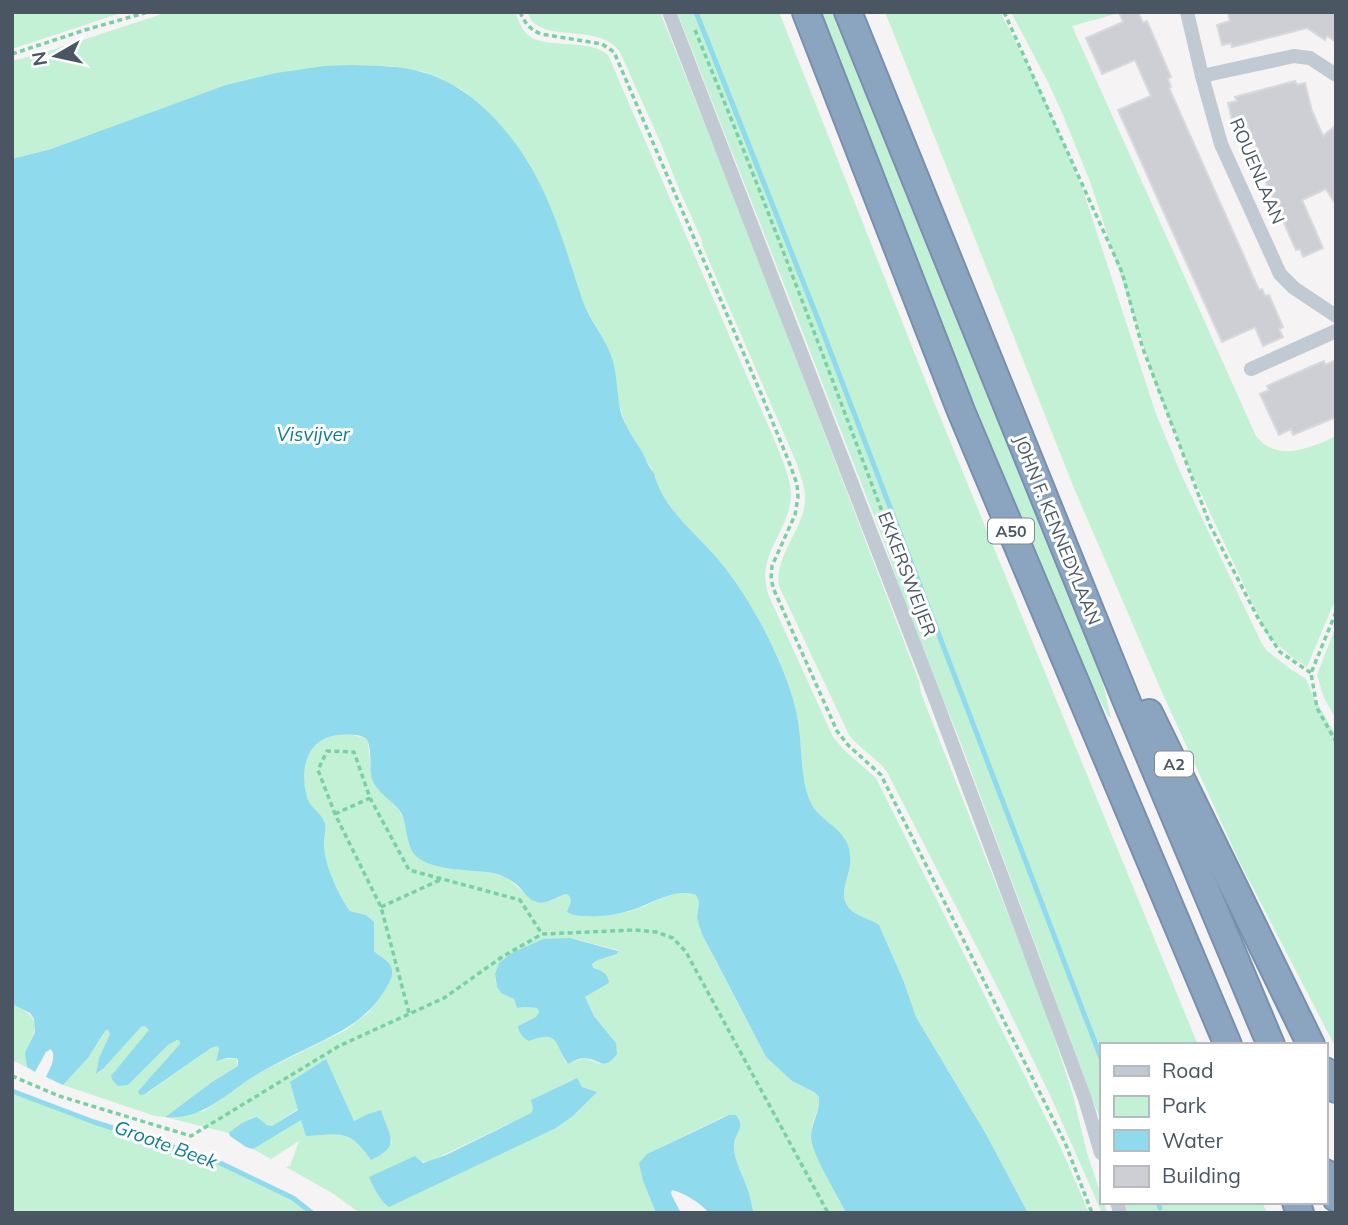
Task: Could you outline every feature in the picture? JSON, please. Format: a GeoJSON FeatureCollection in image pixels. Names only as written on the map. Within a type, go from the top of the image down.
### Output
{"type":"FeatureCollection","features":[{"type":"Feature","properties":{"kind":"highway","name":"A50"},"geometry":{"type":"LineString","coordinates":[[806,12],[961,411],[1227,1043]]}},
{"type":"Feature","properties":{"kind":"highway","name":"JOHN F. KENNEDYLAAN"},"geometry":{"type":"LineString","coordinates":[[848,12],[1132,715],[1270,1043]]}},
{"type":"Feature","properties":{"kind":"highway","name":"A2"},"geometry":{"type":"LineString","coordinates":[[1038,483],[1310,1043]]}},
{"type":"Feature","properties":{"kind":"highway"},"geometry":{"type":"LineString","coordinates":[[1327,1178],[1336,1198]]}},
{"type":"Feature","properties":{"kind":"street","name":"EKKERSWEIJER"},"geometry":{"type":"LineString","coordinates":[[669,12],[937,703],[1085,1099],[1100,1150]]}},
{"type":"Feature","properties":{"kind":"street","name":"ROUENLAAN"},"geometry":{"type":"LineString","coordinates":[[1187,12],[1222,144],[1280,274],[1294,288],[1336,316]]}},
{"type":"Feature","properties":{"kind":"street"},"geometry":{"type":"LineString","coordinates":[[1202,76],[1294,56],[1310,58],[1336,75]]}},
{"type":"Feature","properties":{"kind":"street"},"geometry":{"type":"LineString","coordinates":[[1251,369],[1336,331]]}},
{"type":"Feature","properties":{"kind":"path"},"geometry":{"type":"LineString","coordinates":[[12,54],[148,12]]}},
{"type":"Feature","properties":{"kind":"path"},"geometry":{"type":"LineString","coordinates":[[520,12],[533,31],[602,44],[614,52],[797,484],[795,515],[772,566],[774,590],[837,731],[848,745],[881,775],[1066,1145],[1092,1213]]}},
{"type":"Feature","properties":{"kind":"path"},"geometry":{"type":"LineString","coordinates":[[1004,12],[1122,272],[1142,346],[1210,526],[1259,620],[1280,652],[1311,673]]}},
{"type":"Feature","properties":{"kind":"path"},"geometry":{"type":"LineString","coordinates":[[1336,612],[1311,673],[1317,708],[1336,742]]}},
{"type":"Feature","properties":{"kind":"path"},"geometry":{"type":"LineString","coordinates":[[409,1013],[381,907],[335,814],[318,771],[327,751],[354,752],[370,798],[409,870],[520,900],[542,934]]}},
{"type":"Feature","properties":{"kind":"path"},"geometry":{"type":"LineString","coordinates":[[335,814],[370,798]]}},
{"type":"Feature","properties":{"kind":"path"},"geometry":{"type":"LineString","coordinates":[[381,907],[442,879]]}},
{"type":"Feature","properties":{"kind":"path"},"geometry":{"type":"LineString","coordinates":[[12,1076],[59,1096],[191,1136],[339,1046],[444,998],[502,957],[542,934],[635,930],[656,932],[673,938],[686,952],[828,1213]]}},
{"type":"Feature","properties":{"kind":"green space"},"geometry":{"type":"Polygon","coordinates":[[[22,12],[124,12],[12,49],[12,16],[22,12]]]}},
{"type":"Feature","properties":{"kind":"green space"},"geometry":{"type":"Polygon","coordinates":[[[168,12],[515,12],[523,30],[532,38],[552,43],[589,46],[608,55],[787,471],[790,505],[768,558],[765,577],[768,594],[833,737],[876,778],[1061,1148],[1089,1213],[1028,1213],[986,1134],[916,1017],[879,925],[854,912],[847,905],[844,894],[850,863],[849,847],[845,838],[818,813],[810,801],[803,775],[796,709],[775,652],[734,579],[664,498],[654,473],[626,426],[602,337],[583,303],[546,198],[527,161],[486,110],[461,89],[424,72],[390,66],[351,65],[99,132],[12,159],[12,61],[168,12]]]}},
{"type":"Feature","properties":{"kind":"green space"},"geometry":{"type":"Polygon","coordinates":[[[527,12],[660,12],[740,212],[919,681],[921,693],[1044,1006],[1073,1095],[1100,1192],[1100,1204],[1105,1204],[1107,1213],[1102,1213],[1005,1002],[887,772],[849,735],[779,586],[781,563],[804,508],[805,493],[797,464],[620,52],[612,43],[601,38],[552,31],[533,22],[527,12]]]}},
{"type":"Feature","properties":{"kind":"green space"},"geometry":{"type":"Polygon","coordinates":[[[677,12],[779,12],[934,402],[1197,1043],[1100,1043],[1100,1119],[960,741],[677,12]]]}},
{"type":"Feature","properties":{"kind":"green space"},"geometry":{"type":"Polygon","coordinates":[[[819,12],[835,12],[873,101],[1097,657],[1111,718],[1083,666],[968,389],[819,12]]]}},
{"type":"Feature","properties":{"kind":"green space"},"geometry":{"type":"Polygon","coordinates":[[[885,12],[1000,12],[1039,87],[1082,187],[1156,414],[1181,474],[1261,642],[1267,651],[1306,679],[1336,736],[1336,1048],[1239,861],[1161,690],[1074,488],[885,12]]]}},
{"type":"Feature","properties":{"kind":"green space"},"geometry":{"type":"Polygon","coordinates":[[[1011,12],[1123,12],[1072,26],[1256,436],[1267,446],[1277,450],[1294,451],[1336,436],[1336,598],[1307,667],[1268,636],[1190,470],[1157,388],[1091,184],[1048,82],[1011,12]]]}},
{"type":"Feature","properties":{"kind":"green space"},"geometry":{"type":"Polygon","coordinates":[[[1336,626],[1336,719],[1324,698],[1317,675],[1336,626]]]}},
{"type":"Feature","properties":{"kind":"green space"},"geometry":{"type":"Polygon","coordinates":[[[349,734],[365,738],[368,742],[372,778],[399,810],[407,827],[411,849],[505,877],[529,896],[545,902],[567,894],[571,902],[620,913],[668,896],[687,893],[696,895],[699,902],[697,918],[714,958],[766,1057],[792,1081],[819,1097],[812,1130],[814,1145],[821,1165],[846,1213],[754,1213],[734,1152],[740,1127],[736,1115],[719,1119],[659,1148],[643,1181],[656,1213],[360,1213],[332,1193],[286,1167],[290,1166],[299,1141],[271,1159],[253,1149],[301,1119],[322,1135],[334,1133],[347,1136],[361,1146],[392,1143],[386,1126],[368,1114],[354,1122],[326,1059],[291,1082],[298,1109],[272,1126],[257,1117],[251,1118],[229,1133],[155,1116],[63,1085],[88,1058],[105,1031],[110,1034],[99,1059],[97,1074],[141,1027],[146,1026],[149,1030],[139,1044],[128,1085],[168,1045],[177,1040],[180,1044],[146,1094],[211,1048],[219,1048],[216,1060],[236,1058],[238,1066],[166,1116],[204,1111],[257,1074],[346,1030],[369,1012],[391,980],[387,961],[374,951],[374,925],[366,915],[350,911],[334,882],[324,851],[325,824],[309,803],[304,786],[307,759],[316,744],[332,736],[349,734]],[[570,938],[495,974],[496,984],[502,993],[514,999],[517,1008],[537,1008],[539,1012],[536,1017],[518,1026],[540,1037],[550,1036],[556,1039],[566,1063],[586,1058],[600,1064],[616,1043],[594,1016],[585,997],[609,983],[592,964],[617,954],[618,950],[570,938]],[[572,1080],[532,1100],[531,1113],[431,1161],[370,1177],[374,1187],[386,1205],[556,1128],[573,1116],[596,1092],[572,1080]]]}},
{"type":"Feature","properties":{"kind":"green space"},"geometry":{"type":"Polygon","coordinates":[[[12,1004],[25,1011],[35,1025],[28,1048],[28,1068],[12,1060],[12,1004]]]}},
{"type":"Feature","properties":{"kind":"green space"},"geometry":{"type":"Polygon","coordinates":[[[12,1091],[94,1122],[214,1160],[293,1198],[314,1213],[12,1213],[12,1091]]]}},
{"type":"Feature","properties":{"kind":"green space"},"geometry":{"type":"Polygon","coordinates":[[[1125,1204],[1263,1204],[1267,1213],[1128,1213],[1125,1204]]]}},
{"type":"Feature","properties":{"kind":"water","name":"Visvijver"},"geometry":{"type":"Polygon","coordinates":[[[351,65],[407,69],[445,81],[482,106],[513,140],[526,159],[552,211],[585,307],[610,353],[625,423],[654,473],[664,498],[734,579],[779,661],[796,709],[803,775],[810,801],[818,813],[845,838],[849,847],[850,863],[844,894],[847,905],[854,912],[879,925],[916,1017],[986,1134],[1028,1213],[846,1213],[812,1143],[819,1097],[792,1081],[766,1057],[702,934],[697,918],[699,902],[696,895],[680,893],[610,915],[577,916],[567,912],[571,902],[567,894],[541,903],[528,897],[506,877],[442,867],[424,861],[412,851],[400,811],[374,784],[369,745],[365,738],[358,735],[337,735],[320,741],[309,755],[304,782],[311,806],[323,818],[325,824],[325,855],[337,889],[350,911],[366,915],[374,922],[374,951],[387,961],[392,970],[388,985],[369,1011],[339,1032],[249,1079],[216,1103],[179,1117],[165,1117],[238,1066],[236,1058],[216,1061],[219,1048],[211,1048],[140,1095],[140,1089],[180,1044],[177,1040],[168,1045],[128,1085],[118,1086],[111,1076],[149,1030],[145,1026],[96,1074],[99,1058],[110,1034],[108,1030],[88,1058],[63,1085],[46,1077],[53,1059],[51,1049],[46,1052],[35,1072],[27,1067],[25,1053],[35,1032],[34,1019],[30,1013],[12,1004],[12,159],[51,149],[226,85],[276,73],[351,65]]]}},
{"type":"Feature","properties":{"kind":"water"},"geometry":{"type":"Polygon","coordinates":[[[570,938],[618,951],[617,954],[592,964],[606,975],[609,983],[585,997],[594,1016],[616,1043],[617,1054],[605,1063],[585,1058],[568,1064],[551,1038],[527,1040],[520,1033],[518,1026],[536,1017],[539,1012],[537,1008],[517,1008],[514,999],[501,993],[497,987],[495,974],[499,963],[512,953],[543,939],[570,938]]]}},
{"type":"Feature","properties":{"kind":"water"},"geometry":{"type":"Polygon","coordinates":[[[326,1059],[354,1121],[381,1110],[391,1140],[387,1150],[381,1155],[371,1160],[356,1142],[343,1135],[306,1136],[301,1120],[253,1149],[230,1136],[229,1133],[250,1119],[257,1117],[272,1126],[298,1110],[290,1082],[326,1059]]]}},
{"type":"Feature","properties":{"kind":"water"},"geometry":{"type":"Polygon","coordinates":[[[577,1078],[582,1087],[597,1092],[573,1116],[556,1128],[389,1207],[377,1194],[369,1177],[415,1156],[423,1163],[446,1155],[531,1113],[531,1100],[577,1078]]]}},
{"type":"Feature","properties":{"kind":"water"},"geometry":{"type":"Polygon","coordinates":[[[729,1115],[736,1115],[739,1120],[734,1152],[754,1213],[709,1213],[692,1199],[672,1190],[672,1196],[681,1213],[656,1213],[639,1163],[647,1154],[729,1115]]]}},
{"type":"Feature","properties":{"kind":"building"},"geometry":{"type":"Polygon","coordinates":[[[1119,12],[1138,12],[1143,23],[1147,21],[1171,77],[1168,79],[1169,88],[1259,290],[1262,289],[1265,296],[1269,295],[1283,327],[1279,329],[1283,337],[1263,346],[1255,327],[1222,342],[1118,110],[1151,96],[1135,60],[1102,74],[1086,38],[1123,22],[1119,12]]]}},
{"type":"Feature","properties":{"kind":"building"},"geometry":{"type":"Polygon","coordinates":[[[1228,12],[1336,12],[1336,42],[1327,36],[1325,40],[1307,28],[1232,47],[1231,43],[1222,45],[1217,25],[1230,21],[1228,12]]]}},
{"type":"Feature","properties":{"kind":"building"},"geometry":{"type":"Polygon","coordinates":[[[1295,81],[1297,85],[1305,83],[1312,111],[1323,136],[1336,125],[1336,205],[1326,189],[1302,200],[1323,248],[1303,257],[1300,249],[1296,250],[1251,149],[1256,147],[1246,121],[1233,124],[1228,103],[1237,101],[1235,97],[1295,81]]]}},
{"type":"Feature","properties":{"kind":"building"},"geometry":{"type":"Polygon","coordinates":[[[1336,360],[1336,417],[1293,435],[1291,429],[1279,435],[1260,394],[1269,390],[1267,386],[1324,361],[1325,365],[1336,360]]]}},
{"type":"Feature","properties":{"kind":"waterway"},"geometry":{"type":"LineString","coordinates":[[696,12],[821,327],[1100,1055]]}},
{"type":"Feature","properties":{"kind":"waterway","name":"Groote Beek"},"geometry":{"type":"LineString","coordinates":[[12,1091],[94,1122],[214,1160],[293,1198],[312,1213]]}},
{"type":"Feature","properties":{"kind":"waterway"},"geometry":{"type":"LineString","coordinates":[[1159,1204],[1160,1208]]}}]}
